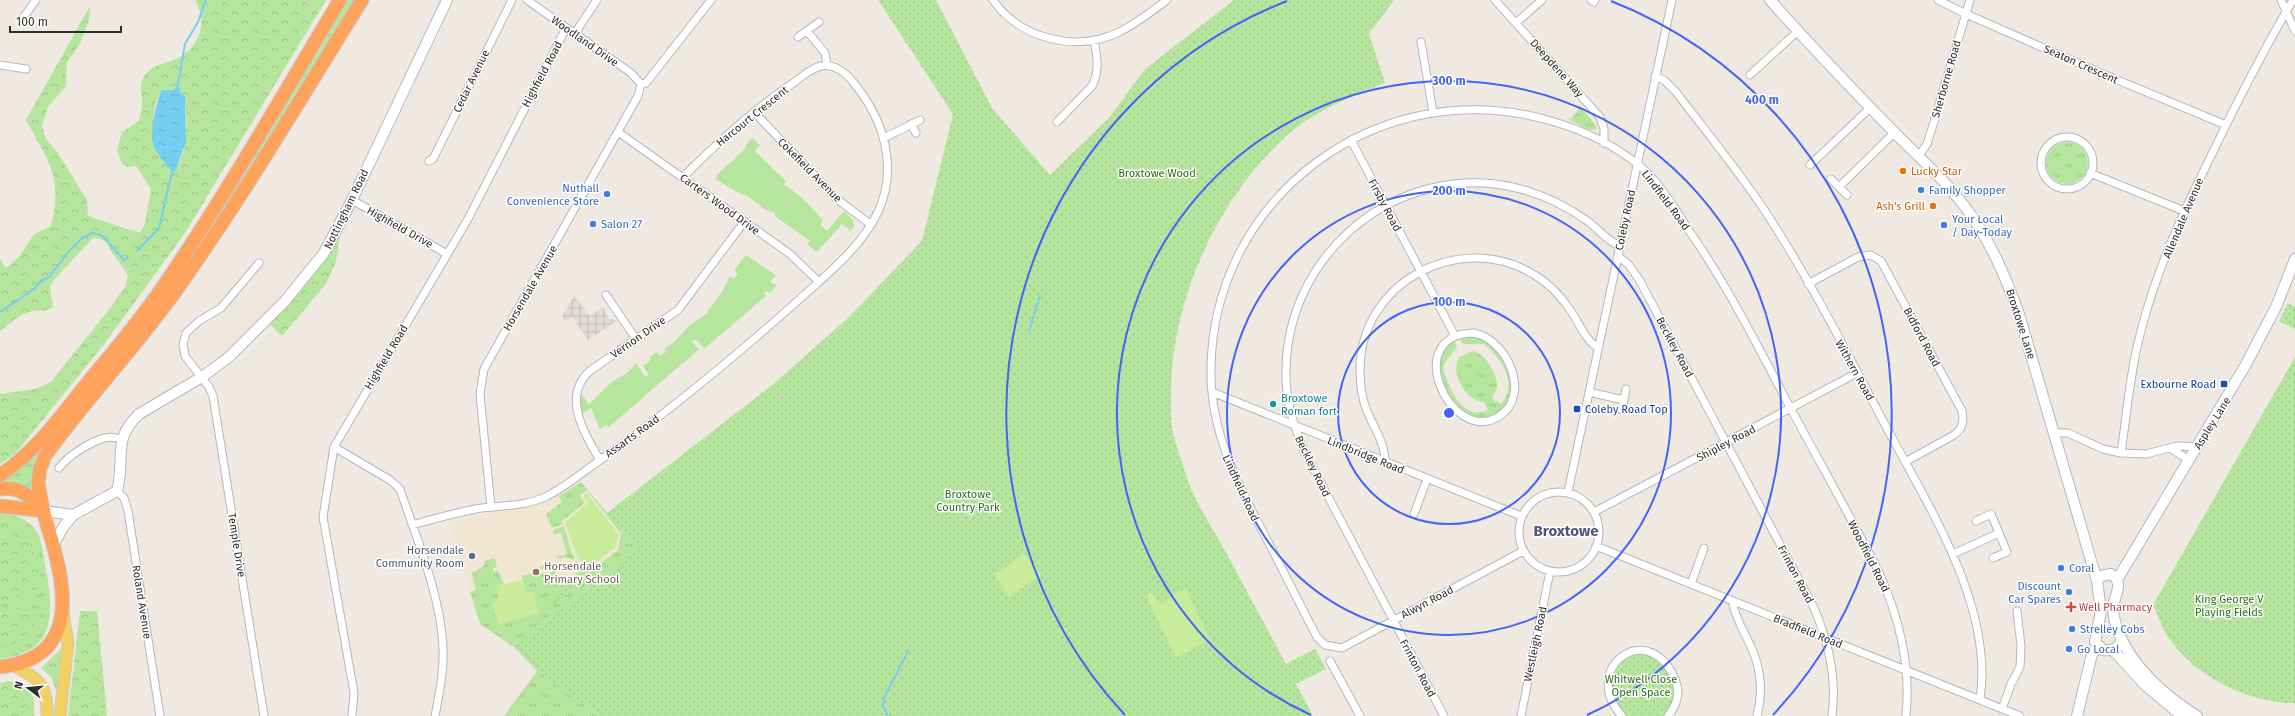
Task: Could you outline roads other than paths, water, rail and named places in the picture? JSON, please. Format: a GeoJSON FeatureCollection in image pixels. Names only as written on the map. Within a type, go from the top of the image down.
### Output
{"type":"FeatureCollection","features":[{"type":"Feature","properties":{"kind":"highway"},"geometry":{"type":"LineString","coordinates":[[0,474],[21,460],[49,429],[120,343],[168,280],[221,200],[340,0]]}},
{"type":"Feature","properties":{"kind":"highway"},"geometry":{"type":"LineString","coordinates":[[5,667],[36,656],[52,642],[61,624],[63,614],[53,545],[38,483],[40,469],[45,456],[130,351],[230,213],[362,0]]}},
{"type":"Feature","properties":{"kind":"highway"},"geometry":{"type":"LineString","coordinates":[[0,489],[8,488],[23,492],[44,511]]}},
{"type":"Feature","properties":{"kind":"highway"},"geometry":{"type":"LineString","coordinates":[[0,506],[44,511]]}},
{"type":"Feature","properties":{"kind":"highway"},"geometry":{"type":"LineString","coordinates":[[20,508],[48,528]]}},
{"type":"Feature","properties":{"kind":"main road","name":"Nottingham Road"},"geometry":{"type":"LineString","coordinates":[[117,491],[121,472],[122,439],[125,430],[139,414],[202,377],[229,357],[285,301],[324,253],[352,200],[447,0]]}},
{"type":"Feature","properties":{"kind":"main road","name":"Broxtowe Lane"},"geometry":{"type":"LineString","coordinates":[[1770,0],[1798,32],[1967,209],[1994,255],[2019,314],[2097,581],[2101,611],[2095,638],[2098,647]]}},
{"type":"Feature","properties":{"kind":"main road","name":"Aspley Lane"},"geometry":{"type":"LineString","coordinates":[[2117,580],[2245,366],[2276,307],[2295,259]]}},
{"type":"Feature","properties":{"kind":"main road"},"geometry":{"type":"LineString","coordinates":[[53,545],[64,526],[73,515],[117,491]]}},
{"type":"Feature","properties":{"kind":"main road"},"geometry":{"type":"LineString","coordinates":[[44,511],[73,515]]}},
{"type":"Feature","properties":{"kind":"main road"},"geometry":{"type":"LineString","coordinates":[[2097,581],[2101,576],[2109,574],[2117,580],[2119,585],[2113,609],[2114,619],[2122,639],[2130,653],[2168,696],[2197,716]]}},
{"type":"Feature","properties":{"kind":"main road"},"geometry":{"type":"LineString","coordinates":[[60,716],[68,643],[63,614]]}},
{"type":"Feature","properties":{"kind":"main road"},"geometry":{"type":"LineString","coordinates":[[2077,716],[2092,654],[2098,647],[2103,650],[2113,650],[2120,645],[2122,639]]}},
{"type":"Feature","properties":{"kind":"main road"},"geometry":{"type":"LineString","coordinates":[[2113,650],[2146,686],[2182,716]]}},
{"type":"Feature","properties":{"kind":"main road"},"geometry":{"type":"LineString","coordinates":[[5,667],[33,676],[43,686],[48,702],[47,716]]}},
{"type":"Feature","properties":{"kind":"street"},"geometry":{"type":"LineString","coordinates":[[23,18],[36,0]]}},
{"type":"Feature","properties":{"kind":"street","name":"Cedar Avenue"},"geometry":{"type":"LineString","coordinates":[[429,161],[433,159],[512,0]]}},
{"type":"Feature","properties":{"kind":"street","name":"Woodland Drive"},"geometry":{"type":"LineString","coordinates":[[527,0],[636,76],[641,84]]}},
{"type":"Feature","properties":{"kind":"street"},"geometry":{"type":"LineString","coordinates":[[574,33],[597,0]]}},
{"type":"Feature","properties":{"kind":"street"},"geometry":{"type":"LineString","coordinates":[[641,84],[646,83],[711,0]]}},
{"type":"Feature","properties":{"kind":"street"},"geometry":{"type":"LineString","coordinates":[[993,0],[1003,12],[1021,26],[1046,38],[1067,42],[1094,40],[1119,32],[1167,0]]}},
{"type":"Feature","properties":{"kind":"street","name":"Deepdene Way"},"geometry":{"type":"LineString","coordinates":[[1495,0],[1600,117],[1604,130],[1604,143]]}},
{"type":"Feature","properties":{"kind":"street"},"geometry":{"type":"LineString","coordinates":[[1516,23],[1542,0]]}},
{"type":"Feature","properties":{"kind":"street"},"geometry":{"type":"LineString","coordinates":[[1591,0],[1594,2],[1595,0]]}},
{"type":"Feature","properties":{"kind":"street","name":"Coleby Road"},"geometry":{"type":"LineString","coordinates":[[1568,492],[1672,0]]}},
{"type":"Feature","properties":{"kind":"street","name":"Seaton Crescent"},"geometry":{"type":"LineString","coordinates":[[1938,0],[1966,14],[2226,125]]}},
{"type":"Feature","properties":{"kind":"street","name":"Sherborne Road"},"geometry":{"type":"LineString","coordinates":[[1918,157],[1927,144],[1970,0]]}},
{"type":"Feature","properties":{"kind":"street"},"geometry":{"type":"LineString","coordinates":[[2281,0],[2295,31]]}},
{"type":"Feature","properties":{"kind":"street","name":"Allendale Avenue"},"geometry":{"type":"LineString","coordinates":[[2121,453],[2132,375],[2140,332],[2150,298],[2184,211],[2226,125],[2293,0]]}},
{"type":"Feature","properties":{"kind":"street"},"geometry":{"type":"LineString","coordinates":[[798,38],[819,22]]}},
{"type":"Feature","properties":{"kind":"street","name":"Highfield Road"},"geometry":{"type":"LineString","coordinates":[[352,716],[354,693],[323,517],[334,447],[468,219],[566,28]]}},
{"type":"Feature","properties":{"kind":"street"},"geometry":{"type":"LineString","coordinates":[[807,31],[825,53],[827,65],[842,71],[859,88],[877,115],[884,138],[887,161],[885,187],[879,210],[853,249],[818,281]]}},
{"type":"Feature","properties":{"kind":"street"},"geometry":{"type":"LineString","coordinates":[[1750,75],[1798,32]]}},
{"type":"Feature","properties":{"kind":"street"},"geometry":{"type":"LineString","coordinates":[[1057,122],[1092,86],[1095,79],[1097,59],[1094,40]]}},
{"type":"Feature","properties":{"kind":"street"},"geometry":{"type":"LineString","coordinates":[[1421,42],[1433,112]]}},
{"type":"Feature","properties":{"kind":"street"},"geometry":{"type":"LineString","coordinates":[[0,65],[26,69]]}},
{"type":"Feature","properties":{"kind":"street","name":"Harcourt Crescent"},"geometry":{"type":"LineString","coordinates":[[683,177],[754,112],[812,70],[827,65]]}},
{"type":"Feature","properties":{"kind":"street","name":"Withern Road"},"geometry":{"type":"LineString","coordinates":[[1655,76],[1668,83],[1716,143],[1763,209],[1808,284],[1953,554],[1962,576],[1976,630],[1981,673],[1980,700]]}},
{"type":"Feature","properties":{"kind":"street","name":"Horsendale Avenue"},"geometry":{"type":"LineString","coordinates":[[491,507],[480,394],[484,369],[638,96],[641,84]]}},
{"type":"Feature","properties":{"kind":"street"},"geometry":{"type":"LineString","coordinates":[[1810,165],[1870,108]]}},
{"type":"Feature","properties":{"kind":"street","name":"Lindfield Road"},"geometry":{"type":"LineString","coordinates":[[1329,647],[1317,637],[1233,476],[1220,437],[1212,392],[1211,370],[1214,329],[1230,274],[1243,246],[1276,198],[1300,175],[1329,153],[1351,140],[1385,124],[1433,112],[1469,109],[1519,113],[1563,124],[1604,143],[1637,164],[1656,184],[1716,271],[1791,408]]}},
{"type":"Feature","properties":{"kind":"street","name":"Cokefield Avenue"},"geometry":{"type":"LineString","coordinates":[[754,112],[837,199],[870,224]]}},
{"type":"Feature","properties":{"kind":"street"},"geometry":{"type":"LineString","coordinates":[[884,138],[920,120]]}},
{"type":"Feature","properties":{"kind":"street"},"geometry":{"type":"LineString","coordinates":[[912,124],[916,133]]}},
{"type":"Feature","properties":{"kind":"street","name":"Carters Wood Drive"},"geometry":{"type":"LineString","coordinates":[[618,132],[794,257],[818,281]]}},
{"type":"Feature","properties":{"kind":"street"},"geometry":{"type":"LineString","coordinates":[[1839,187],[1894,133]]}},
{"type":"Feature","properties":{"kind":"street"},"geometry":{"type":"LineString","coordinates":[[2063,136],[2086,144],[2095,159],[2090,173],[2086,184],[2072,190],[2047,182],[2040,164],[2048,143],[2063,136]]}},
{"type":"Feature","properties":{"kind":"street","name":"Firsby Road"},"geometry":{"type":"LineString","coordinates":[[1351,140],[1455,336]]}},
{"type":"Feature","properties":{"kind":"street"},"geometry":{"type":"LineString","coordinates":[[2090,173],[2184,211]]}},
{"type":"Feature","properties":{"kind":"street"},"geometry":{"type":"LineString","coordinates":[[1831,179],[1847,195]]}},
{"type":"Feature","properties":{"kind":"street","name":"Beckley Road"},"geometry":{"type":"LineString","coordinates":[[1393,621],[1304,450],[1294,426],[1289,406],[1286,369],[1291,327],[1298,302],[1310,278],[1335,245],[1362,220],[1385,205],[1414,193],[1436,187],[1464,183],[1496,184],[1534,193],[1559,203],[1579,215],[1611,241],[1620,246]]}},
{"type":"Feature","properties":{"kind":"street","name":"Highfield Drive"},"geometry":{"type":"LineString","coordinates":[[352,200],[447,254]]}},
{"type":"Feature","properties":{"kind":"street","name":"Vernon Drive"},"geometry":{"type":"LineString","coordinates":[[600,460],[581,425],[577,403],[577,389],[587,373],[678,310],[744,222]]}},
{"type":"Feature","properties":{"kind":"street","name":"Bidford Road"},"geometry":{"type":"LineString","coordinates":[[1808,284],[1858,257],[1871,255],[1881,261],[1900,295],[1962,411],[1963,418],[1959,431],[1954,435],[1904,462]]}},
{"type":"Feature","properties":{"kind":"street","name":"Beckley Road"},"geometry":{"type":"LineString","coordinates":[[1618,256],[1629,265],[1640,281],[1726,443]]}},
{"type":"Feature","properties":{"kind":"street"},"geometry":{"type":"LineString","coordinates":[[1385,462],[1382,443],[1366,409],[1360,378],[1361,351],[1368,327],[1383,303],[1403,282],[1420,270],[1445,261],[1464,258],[1495,259],[1517,265],[1551,287],[1569,307],[1588,340],[1598,348]]}},
{"type":"Feature","properties":{"kind":"street","name":"Temple Drive"},"geometry":{"type":"LineString","coordinates":[[259,263],[221,308],[199,321],[186,333],[183,344],[185,356],[210,387],[213,396],[264,716]]}},
{"type":"Feature","properties":{"kind":"street","name":"Assarts Road"},"geometry":{"type":"LineString","coordinates":[[412,525],[491,507],[516,505],[544,498],[575,479],[674,406],[751,342],[818,281]]}},
{"type":"Feature","properties":{"kind":"street"},"geometry":{"type":"LineString","coordinates":[[606,295],[636,338]]}},
{"type":"Feature","properties":{"kind":"street"},"geometry":{"type":"LineString","coordinates":[[1468,333],[1487,336],[1499,348],[1510,368],[1516,381],[1514,398],[1508,410],[1496,418],[1480,421],[1467,418],[1457,411],[1446,396],[1436,372],[1437,358],[1443,346],[1455,336],[1468,333]]}},
{"type":"Feature","properties":{"kind":"street","name":"Shipley Road"},"geometry":{"type":"LineString","coordinates":[[1594,512],[1857,373]]}},
{"type":"Feature","properties":{"kind":"street"},"geometry":{"type":"LineString","coordinates":[[1622,410],[1626,389]]}},
{"type":"Feature","properties":{"kind":"street","name":"Lindbridge Road"},"geometry":{"type":"LineString","coordinates":[[1212,392],[1521,516]]}},
{"type":"Feature","properties":{"kind":"street"},"geometry":{"type":"LineString","coordinates":[[1589,392],[1624,400]]}},
{"type":"Feature","properties":{"kind":"street","name":"Woodfield Road"},"geometry":{"type":"LineString","coordinates":[[1791,408],[1888,592],[1901,634],[1908,671],[1906,716]]}},
{"type":"Feature","properties":{"kind":"street"},"geometry":{"type":"LineString","coordinates":[[2054,433],[2068,434],[2103,449],[2121,453],[2146,454],[2177,446],[2197,447]]}},
{"type":"Feature","properties":{"kind":"street"},"geometry":{"type":"LineString","coordinates":[[59,468],[63,462],[95,442],[111,437],[122,439]]}},
{"type":"Feature","properties":{"kind":"street","name":"Frinton Road"},"geometry":{"type":"LineString","coordinates":[[1726,443],[1814,608],[1826,638],[1830,650],[1833,680],[1832,716]]}},
{"type":"Feature","properties":{"kind":"street"},"geometry":{"type":"LineString","coordinates":[[334,447],[398,486],[428,576],[442,635],[443,672],[435,716]]}},
{"type":"Feature","properties":{"kind":"street"},"geometry":{"type":"LineString","coordinates":[[2170,448],[2189,460]]}},
{"type":"Feature","properties":{"kind":"street"},"geometry":{"type":"LineString","coordinates":[[1414,514],[1427,479]]}},
{"type":"Feature","properties":{"kind":"street","name":"Roland Avenue"},"geometry":{"type":"LineString","coordinates":[[117,491],[124,498],[128,511],[160,716]]}},
{"type":"Feature","properties":{"kind":"street"},"geometry":{"type":"LineString","coordinates":[[1551,492],[1568,492],[1579,497],[1594,512],[1599,530],[1596,546],[1583,564],[1569,571],[1550,571],[1531,561],[1523,551],[1518,532],[1521,516],[1528,504],[1540,496],[1551,492]]}},
{"type":"Feature","properties":{"kind":"street"},"geometry":{"type":"LineString","coordinates":[[1976,521],[1990,514],[1999,533],[2007,552],[1993,558]]}},
{"type":"Feature","properties":{"kind":"street"},"geometry":{"type":"LineString","coordinates":[[1953,554],[1999,533]]}},
{"type":"Feature","properties":{"kind":"street","name":"Bradfield Road"},"geometry":{"type":"LineString","coordinates":[[1596,546],[2020,716]]}},
{"type":"Feature","properties":{"kind":"street"},"geometry":{"type":"LineString","coordinates":[[1691,584],[1704,548]]}},
{"type":"Feature","properties":{"kind":"street","name":"Alwyn Road"},"geometry":{"type":"LineString","coordinates":[[1329,647],[1342,648],[1523,551]]}},
{"type":"Feature","properties":{"kind":"street","name":"Westleigh Road"},"geometry":{"type":"LineString","coordinates":[[1521,716],[1550,571]]}},
{"type":"Feature","properties":{"kind":"street"},"geometry":{"type":"LineString","coordinates":[[1732,600],[1734,610],[1757,663],[1760,687],[1758,716]]}},
{"type":"Feature","properties":{"kind":"street"},"geometry":{"type":"LineString","coordinates":[[2002,709],[2011,684],[2020,667],[2021,646],[2017,611]]}},
{"type":"Feature","properties":{"kind":"street","name":"Frinton Road"},"geometry":{"type":"LineString","coordinates":[[1393,621],[1444,716]]}},
{"type":"Feature","properties":{"kind":"street"},"geometry":{"type":"LineString","coordinates":[[1622,716],[1610,697],[1607,683],[1609,673],[1618,658],[1638,650],[1646,650],[1662,658],[1676,681],[1678,701],[1668,716]]}},
{"type":"Feature","properties":{"kind":"street"},"geometry":{"type":"LineString","coordinates":[[1330,661],[1360,716]]}},
{"type":"Feature","properties":{"kind":"water"},"geometry":{"type":"Polygon","coordinates":[[[178,84],[181,93],[185,96],[186,142],[175,172],[172,172],[157,153],[152,134],[156,110],[162,90],[174,90],[178,84]]]}},
{"type":"Feature","properties":{"kind":"waterway"},"geometry":{"type":"LineString","coordinates":[[178,84],[185,44],[198,22],[206,0]]}},
{"type":"Feature","properties":{"kind":"waterway"},"geometry":{"type":"LineString","coordinates":[[137,251],[159,228],[172,172]]}},
{"type":"Feature","properties":{"kind":"waterway"},"geometry":{"type":"LineString","coordinates":[[0,312],[34,289],[41,281],[49,277],[70,250],[81,239],[92,233],[101,235],[124,260],[128,258]]}},
{"type":"Feature","properties":{"kind":"waterway"},"geometry":{"type":"LineString","coordinates":[[1029,331],[1040,296]]}},
{"type":"Feature","properties":{"kind":"waterway"},"geometry":{"type":"LineString","coordinates":[[888,716],[883,706],[884,698],[908,651]]}},
{"type":"Feature","properties":{"kind":"place","name":"Lucky Star"},"geometry":{"type":"Point","coordinates":[1903,171]}},
{"type":"Feature","properties":{"kind":"place","name":"Family Shopper"},"geometry":{"type":"Point","coordinates":[1921,190]}},
{"type":"Feature","properties":{"kind":"place","name":"Nuthall Convenience Store"},"geometry":{"type":"Point","coordinates":[607,194]}},
{"type":"Feature","properties":{"kind":"place","name":"Ash's Grill"},"geometry":{"type":"Point","coordinates":[1933,206]}},
{"type":"Feature","properties":{"kind":"place","name":"Salon 27"},"geometry":{"type":"Point","coordinates":[593,224]}},
{"type":"Feature","properties":{"kind":"place","name":"Your Local / Day-Today"},"geometry":{"type":"Point","coordinates":[1944,225]}},
{"type":"Feature","properties":{"kind":"place","name":"Exbourne Road"},"geometry":{"type":"Point","coordinates":[2224,384]}},
{"type":"Feature","properties":{"kind":"place","name":"Broxtowe Roman fort"},"geometry":{"type":"Point","coordinates":[1273,404]}},
{"type":"Feature","properties":{"kind":"place","name":"Coleby Road Top"},"geometry":{"type":"Point","coordinates":[1577,409]}},
{"type":"Feature","properties":{"kind":"place","name":"Horsendale Community Room"},"geometry":{"type":"Point","coordinates":[472,556]}},
{"type":"Feature","properties":{"kind":"place","name":"Coral"},"geometry":{"type":"Point","coordinates":[2061,568]}},
{"type":"Feature","properties":{"kind":"place","name":"Horsendale Primary School"},"geometry":{"type":"Point","coordinates":[536,572]}},
{"type":"Feature","properties":{"kind":"place","name":"Discount Car Spares"},"geometry":{"type":"Point","coordinates":[2069,592]}},
{"type":"Feature","properties":{"kind":"place","name":"Well Pharmacy"},"geometry":{"type":"Point","coordinates":[2071,607]}},
{"type":"Feature","properties":{"kind":"place","name":"Strelley Cobs"},"geometry":{"type":"Point","coordinates":[2072,629]}},
{"type":"Feature","properties":{"kind":"place","name":"Go Local"},"geometry":{"type":"Point","coordinates":[2069,649]}},
{"type":"Feature","properties":{"kind":"district","name":"Broxtowe"},"geometry":{"type":"Point","coordinates":[1566,531]}},
{"type":"Feature","properties":{"kind":"park label","name":"Broxtowe Wood"},"geometry":{"type":"Point","coordinates":[1157,173]}},
{"type":"Feature","properties":{"kind":"park label","name":"Broxtowe Country Park"},"geometry":{"type":"Point","coordinates":[968,500]}},
{"type":"Feature","properties":{"kind":"park label","name":"King George V Playing Fields"},"geometry":{"type":"Point","coordinates":[2229,605]}},
{"type":"Feature","properties":{"kind":"park label","name":"Whitwell Close Open Space"},"geometry":{"type":"Point","coordinates":[1641,685]}}]}
